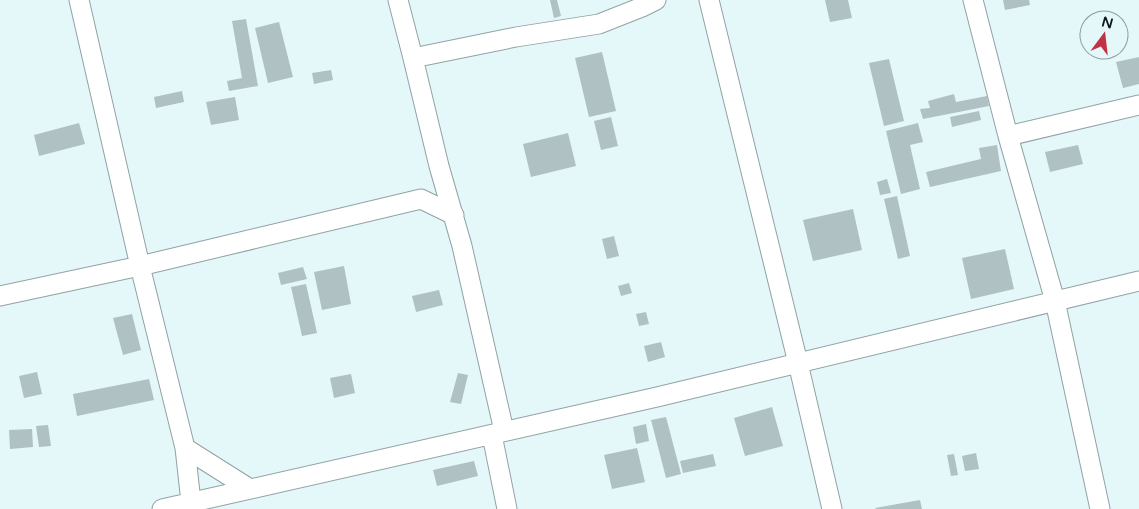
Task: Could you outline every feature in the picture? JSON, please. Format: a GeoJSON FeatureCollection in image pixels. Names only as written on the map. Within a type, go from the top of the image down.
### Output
{"type":"FeatureCollection","features":[{"type":"Feature","properties":{"kind":"street"},"geometry":{"type":"LineString","coordinates":[[79,0],[140,266],[185,448],[185,505]]}},
{"type":"Feature","properties":{"kind":"street"},"geometry":{"type":"LineString","coordinates":[[398,0],[414,58],[439,166],[454,215],[498,433],[507,509]]}},
{"type":"Feature","properties":{"kind":"street"},"geometry":{"type":"LineString","coordinates":[[414,58],[516,37],[599,24],[656,0]]}},
{"type":"Feature","properties":{"kind":"street"},"geometry":{"type":"LineString","coordinates":[[708,0],[798,363],[832,509]]}},
{"type":"Feature","properties":{"kind":"street"},"geometry":{"type":"LineString","coordinates":[[973,0],[1008,136],[1055,301],[1100,509]]}},
{"type":"Feature","properties":{"kind":"street"},"geometry":{"type":"LineString","coordinates":[[1008,136],[1139,104]]}},
{"type":"Feature","properties":{"kind":"street"},"geometry":{"type":"LineString","coordinates":[[421,199],[439,166]]}},
{"type":"Feature","properties":{"kind":"street"},"geometry":{"type":"LineString","coordinates":[[0,296],[140,266],[421,199],[454,215]]}},
{"type":"Feature","properties":{"kind":"street"},"geometry":{"type":"LineString","coordinates":[[162,509],[656,397],[1139,281]]}},
{"type":"Feature","properties":{"kind":"street"},"geometry":{"type":"LineString","coordinates":[[185,448],[250,489]]}},
{"type":"Feature","properties":{"kind":"building"},"geometry":{"type":"Polygon","coordinates":[[[550,0],[557,0],[561,16],[554,18],[550,0]]]}},
{"type":"Feature","properties":{"kind":"building"},"geometry":{"type":"Polygon","coordinates":[[[825,0],[848,0],[852,18],[830,22],[825,0]]]}},
{"type":"Feature","properties":{"kind":"building"},"geometry":{"type":"Polygon","coordinates":[[[1003,0],[1029,0],[1030,5],[1005,10],[1003,0]]]}},
{"type":"Feature","properties":{"kind":"building"},"geometry":{"type":"Polygon","coordinates":[[[246,19],[258,86],[229,91],[227,81],[242,78],[232,21],[246,19]]]}},
{"type":"Feature","properties":{"kind":"building"},"geometry":{"type":"Polygon","coordinates":[[[279,22],[293,77],[268,83],[255,28],[279,22]]]}},
{"type":"Feature","properties":{"kind":"building"},"geometry":{"type":"Polygon","coordinates":[[[602,52],[616,111],[589,117],[575,58],[602,52]]]}},
{"type":"Feature","properties":{"kind":"building"},"geometry":{"type":"Polygon","coordinates":[[[1139,57],[1139,84],[1123,88],[1116,62],[1139,57]]]}},
{"type":"Feature","properties":{"kind":"building"},"geometry":{"type":"Polygon","coordinates":[[[889,59],[904,121],[884,126],[869,63],[889,59]]]}},
{"type":"Feature","properties":{"kind":"building"},"geometry":{"type":"Polygon","coordinates":[[[331,70],[333,80],[314,84],[312,73],[331,70]]]}},
{"type":"Feature","properties":{"kind":"building"},"geometry":{"type":"Polygon","coordinates":[[[182,91],[184,102],[156,108],[154,97],[182,91]]]}},
{"type":"Feature","properties":{"kind":"building"},"geometry":{"type":"Polygon","coordinates":[[[954,94],[956,102],[987,96],[989,106],[923,119],[920,109],[930,108],[928,101],[954,94]]]}},
{"type":"Feature","properties":{"kind":"building"},"geometry":{"type":"Polygon","coordinates":[[[235,97],[239,120],[211,125],[206,102],[235,97]]]}},
{"type":"Feature","properties":{"kind":"building"},"geometry":{"type":"Polygon","coordinates":[[[979,111],[981,120],[952,127],[950,117],[979,111]]]}},
{"type":"Feature","properties":{"kind":"building"},"geometry":{"type":"Polygon","coordinates":[[[611,117],[618,146],[601,150],[594,121],[611,117]]]}},
{"type":"Feature","properties":{"kind":"building"},"geometry":{"type":"Polygon","coordinates":[[[79,123],[85,144],[39,156],[34,135],[79,123]]]}},
{"type":"Feature","properties":{"kind":"building"},"geometry":{"type":"Polygon","coordinates":[[[918,123],[923,142],[910,145],[920,189],[901,194],[886,131],[918,123]]]}},
{"type":"Feature","properties":{"kind":"building"},"geometry":{"type":"Polygon","coordinates":[[[568,133],[576,166],[531,177],[523,144],[568,133]]]}},
{"type":"Feature","properties":{"kind":"building"},"geometry":{"type":"Polygon","coordinates":[[[997,145],[1001,171],[930,187],[926,172],[981,159],[979,148],[997,145]]]}},
{"type":"Feature","properties":{"kind":"building"},"geometry":{"type":"Polygon","coordinates":[[[1078,145],[1083,164],[1050,172],[1045,152],[1078,145]]]}},
{"type":"Feature","properties":{"kind":"building"},"geometry":{"type":"Polygon","coordinates":[[[887,179],[891,193],[880,195],[877,182],[887,179]]]}},
{"type":"Feature","properties":{"kind":"building"},"geometry":{"type":"Polygon","coordinates":[[[897,196],[910,256],[898,259],[884,199],[897,196]]]}},
{"type":"Feature","properties":{"kind":"building"},"geometry":{"type":"Polygon","coordinates":[[[853,209],[862,250],[813,261],[803,220],[853,209]]]}},
{"type":"Feature","properties":{"kind":"building"},"geometry":{"type":"Polygon","coordinates":[[[614,236],[619,256],[607,259],[602,239],[614,236]]]}},
{"type":"Feature","properties":{"kind":"building"},"geometry":{"type":"Polygon","coordinates":[[[1005,249],[1014,289],[971,299],[962,258],[1005,249]]]}},
{"type":"Feature","properties":{"kind":"building"},"geometry":{"type":"Polygon","coordinates":[[[344,266],[351,304],[322,310],[314,272],[344,266]]]}},
{"type":"Feature","properties":{"kind":"building"},"geometry":{"type":"Polygon","coordinates":[[[303,267],[307,279],[281,285],[278,273],[303,267]]]}},
{"type":"Feature","properties":{"kind":"building"},"geometry":{"type":"Polygon","coordinates":[[[629,283],[632,293],[621,296],[618,286],[629,283]]]}},
{"type":"Feature","properties":{"kind":"building"},"geometry":{"type":"Polygon","coordinates":[[[306,284],[317,333],[302,336],[291,287],[306,284]]]}},
{"type":"Feature","properties":{"kind":"building"},"geometry":{"type":"Polygon","coordinates":[[[439,290],[443,305],[416,312],[412,296],[439,290]]]}},
{"type":"Feature","properties":{"kind":"building"},"geometry":{"type":"Polygon","coordinates":[[[646,312],[649,324],[639,326],[636,314],[646,312]]]}},
{"type":"Feature","properties":{"kind":"building"},"geometry":{"type":"Polygon","coordinates":[[[132,314],[141,350],[123,355],[113,318],[132,314]]]}},
{"type":"Feature","properties":{"kind":"building"},"geometry":{"type":"Polygon","coordinates":[[[661,342],[665,357],[648,362],[644,346],[661,342]]]}},
{"type":"Feature","properties":{"kind":"building"},"geometry":{"type":"Polygon","coordinates":[[[37,372],[42,394],[24,398],[19,376],[37,372]]]}},
{"type":"Feature","properties":{"kind":"building"},"geometry":{"type":"Polygon","coordinates":[[[458,373],[468,375],[461,404],[450,402],[458,373]]]}},
{"type":"Feature","properties":{"kind":"building"},"geometry":{"type":"Polygon","coordinates":[[[351,374],[355,393],[334,398],[330,378],[351,374]]]}},
{"type":"Feature","properties":{"kind":"building"},"geometry":{"type":"Polygon","coordinates":[[[149,379],[154,400],[77,416],[73,394],[149,379]]]}},
{"type":"Feature","properties":{"kind":"building"},"geometry":{"type":"Polygon","coordinates":[[[772,407],[783,446],[745,456],[734,418],[772,407]]]}},
{"type":"Feature","properties":{"kind":"building"},"geometry":{"type":"Polygon","coordinates":[[[666,417],[681,474],[666,478],[651,420],[666,417]]]}},
{"type":"Feature","properties":{"kind":"building"},"geometry":{"type":"Polygon","coordinates":[[[646,424],[649,441],[636,444],[633,427],[646,424]]]}},
{"type":"Feature","properties":{"kind":"building"},"geometry":{"type":"Polygon","coordinates":[[[48,425],[51,446],[39,447],[36,426],[48,425]]]}},
{"type":"Feature","properties":{"kind":"building"},"geometry":{"type":"Polygon","coordinates":[[[32,429],[33,447],[10,449],[9,430],[32,429]]]}},
{"type":"Feature","properties":{"kind":"building"},"geometry":{"type":"Polygon","coordinates":[[[637,448],[645,482],[612,489],[604,455],[637,448]]]}},
{"type":"Feature","properties":{"kind":"building"},"geometry":{"type":"Polygon","coordinates":[[[976,453],[979,469],[965,471],[962,456],[976,453]]]}},
{"type":"Feature","properties":{"kind":"building"},"geometry":{"type":"Polygon","coordinates":[[[713,454],[716,466],[683,473],[680,461],[713,454]]]}},
{"type":"Feature","properties":{"kind":"building"},"geometry":{"type":"Polygon","coordinates":[[[954,454],[958,475],[951,476],[947,455],[954,454]]]}},
{"type":"Feature","properties":{"kind":"building"},"geometry":{"type":"Polygon","coordinates":[[[474,461],[478,476],[437,486],[433,470],[474,461]]]}},
{"type":"Feature","properties":{"kind":"building"},"geometry":{"type":"Polygon","coordinates":[[[920,500],[922,509],[875,508],[920,500]]]}}]}
